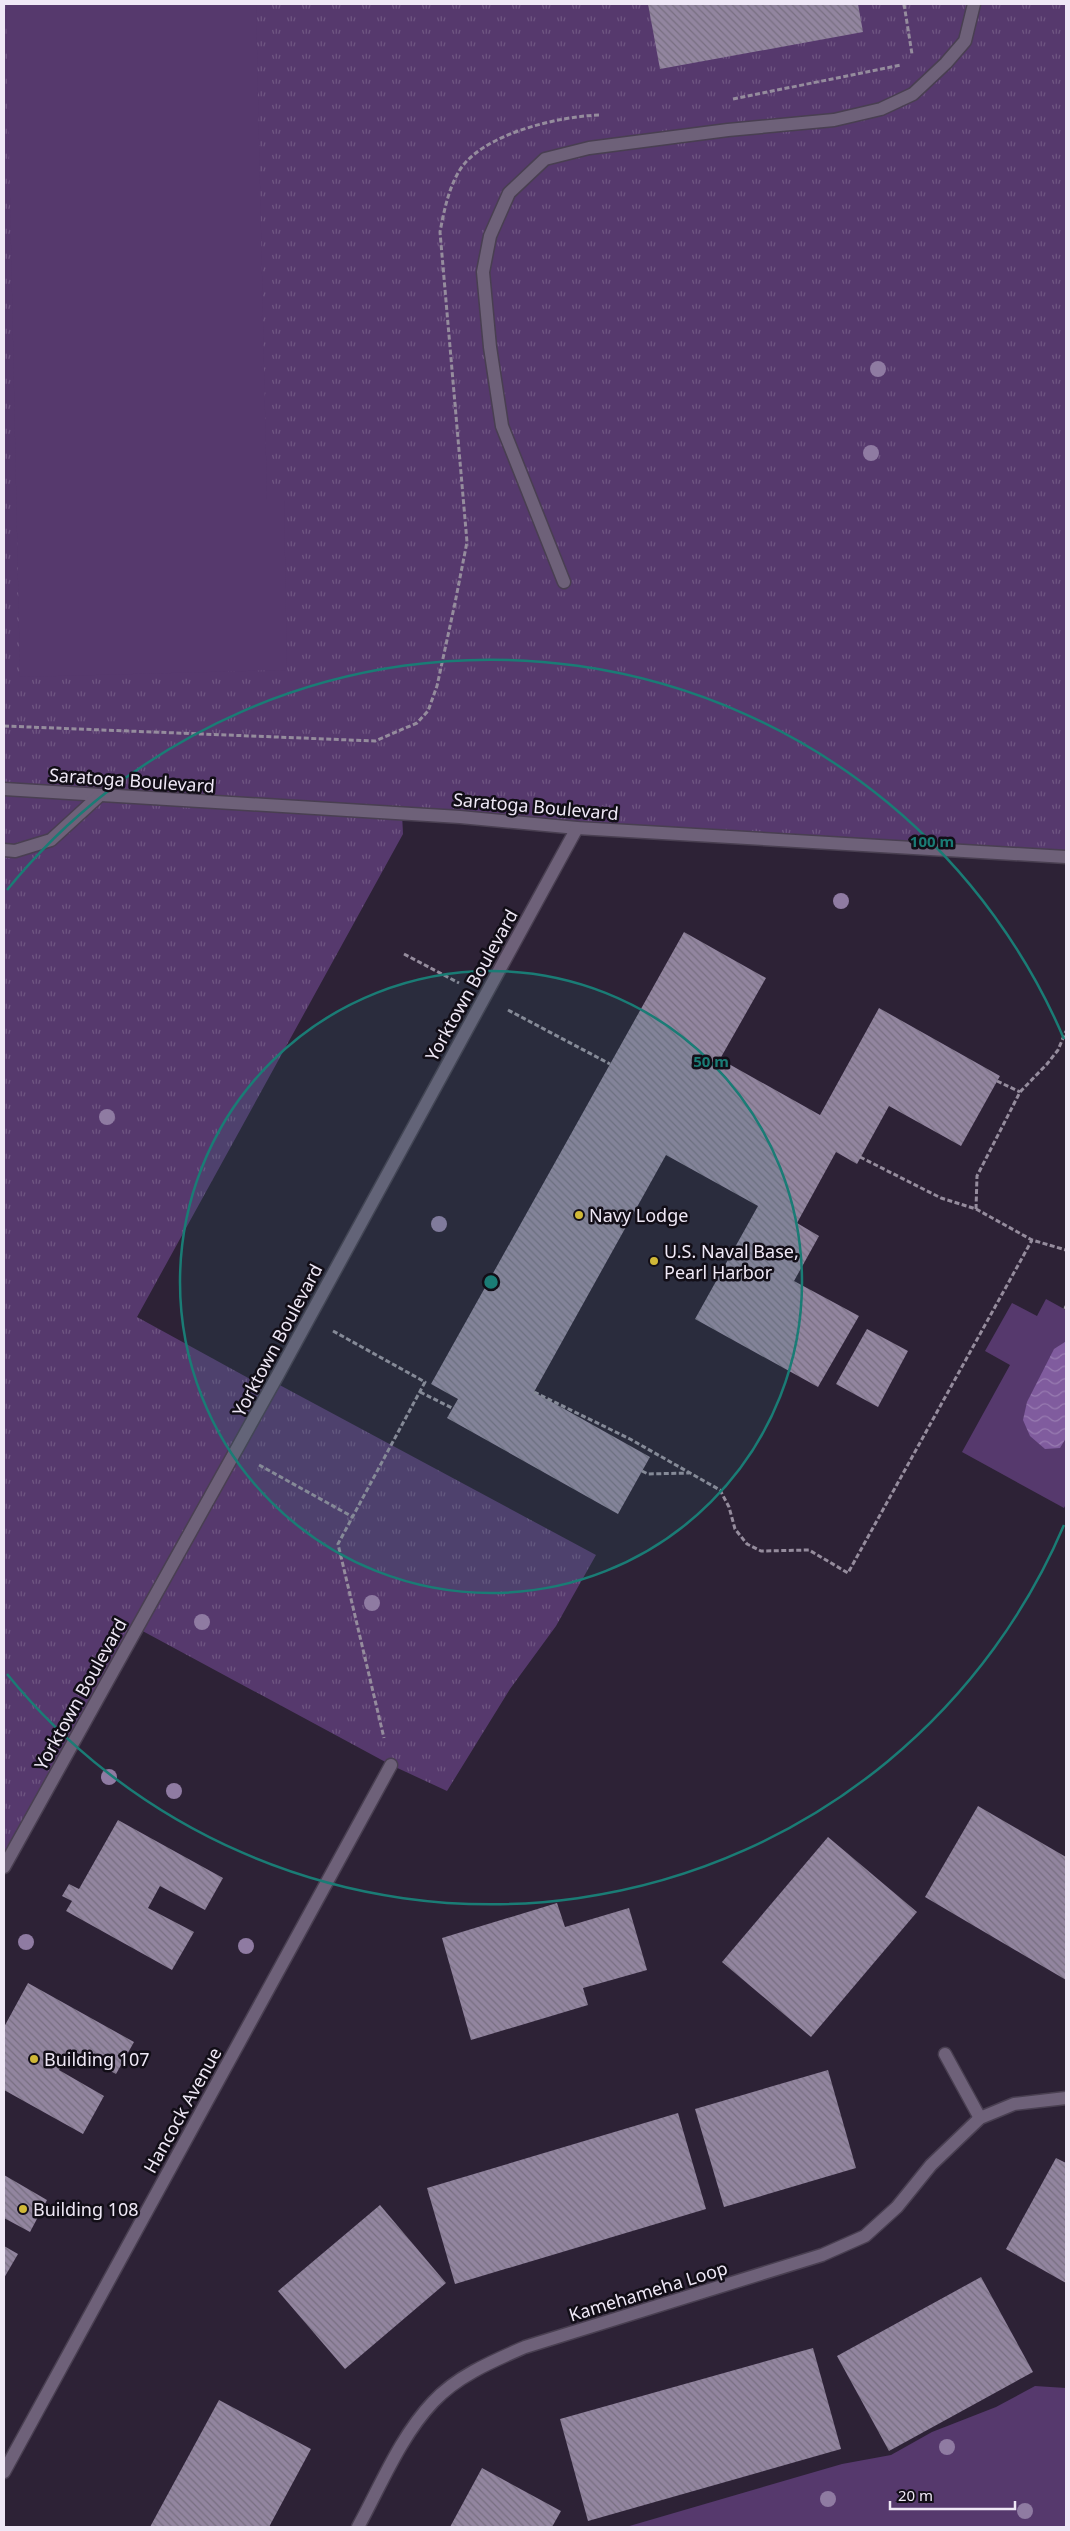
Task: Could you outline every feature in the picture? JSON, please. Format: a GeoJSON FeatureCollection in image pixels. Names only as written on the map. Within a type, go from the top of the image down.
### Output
{"type":"FeatureCollection","features":[{"type":"Feature","properties":{"kind":"street"},"geometry":{"type":"LineString","coordinates":[[564,582],[502,426],[490,347],[483,272],[490,236],[509,193],[545,159],[589,148],[728,130],[834,120],[881,109],[913,94],[946,63],[965,41],[974,4]]}},
{"type":"Feature","properties":{"kind":"street","name":"Saratoga Boulevard"},"geometry":{"type":"LineString","coordinates":[[4,789],[460,817],[577,828],[1066,857]]}},
{"type":"Feature","properties":{"kind":"street"},"geometry":{"type":"LineString","coordinates":[[4,850],[15,851],[50,840],[99,796]]}},
{"type":"Feature","properties":{"kind":"street","name":"Yorktown Boulevard"},"geometry":{"type":"LineString","coordinates":[[4,1867],[236,1452],[577,828]]}},
{"type":"Feature","properties":{"kind":"street","name":"Hancock Avenue"},"geometry":{"type":"LineString","coordinates":[[4,2472],[391,1765]]}},
{"type":"Feature","properties":{"kind":"street"},"geometry":{"type":"LineString","coordinates":[[945,2054],[980,2118]]}},
{"type":"Feature","properties":{"kind":"street","name":"Kamehameha Loop"},"geometry":{"type":"LineString","coordinates":[[358,2527],[413,2426],[434,2401],[462,2379],[492,2361],[525,2347],[822,2255],[866,2236],[897,2207],[931,2165],[980,2118],[1014,2104],[1066,2098]]}},
{"type":"Feature","properties":{"kind":"path"},"geometry":{"type":"LineString","coordinates":[[976,1209],[977,1176],[1020,1092],[1052,1057],[1066,1031]]}},
{"type":"Feature","properties":{"kind":"path"},"geometry":{"type":"LineString","coordinates":[[997,1081],[1020,1092]]}},
{"type":"Feature","properties":{"kind":"path"},"geometry":{"type":"LineString","coordinates":[[860,1157],[941,1198],[976,1209],[1032,1240],[1066,1250]]}},
{"type":"Feature","properties":{"kind":"path"},"geometry":{"type":"LineString","coordinates":[[534,1392],[630,1439],[720,1490],[729,1507],[735,1529],[747,1544],[761,1552],[809,1550],[848,1573],[1032,1240]]}},
{"type":"Feature","properties":{"kind":"path"},"geometry":{"type":"LineString","coordinates":[[309,1318],[425,1382],[338,1544],[391,1765]]}},
{"type":"Feature","properties":{"kind":"path"},"geometry":{"type":"LineString","coordinates":[[420,1392],[452,1408]]}},
{"type":"Feature","properties":{"kind":"path"},"geometry":{"type":"LineString","coordinates":[[236,1452],[353,1517]]}},
{"type":"Feature","properties":{"kind":"path"},"geometry":{"type":"LineString","coordinates":[[642,1471],[648,1474],[689,1473]]}},
{"type":"Feature","properties":{"kind":"green space"},"geometry":{"type":"Polygon","coordinates":[[[4,4],[1066,4],[1066,857],[402,814],[403,834],[137,1317],[270,1390],[274,1382],[596,1555],[556,1626],[510,1689],[447,1791],[391,1765],[137,1628],[4,1867],[4,4]]]}},
{"type":"Feature","properties":{"kind":"green space"},"geometry":{"type":"Polygon","coordinates":[[[6,4],[256,4],[267,500],[284,500],[287,670],[20,677],[6,4]]]}},
{"type":"Feature","properties":{"kind":"green space"},"geometry":{"type":"Polygon","coordinates":[[[1046,1299],[1066,1310],[1066,1504],[1064,1508],[962,1452],[1010,1365],[985,1351],[1012,1303],[1037,1316],[1046,1299]]]}},
{"type":"Feature","properties":{"kind":"green space"},"geometry":{"type":"Polygon","coordinates":[[[1035,2386],[1066,2388],[1066,2527],[626,2527],[842,2464],[891,2455],[932,2432],[996,2407],[1035,2386]]]}},
{"type":"Feature","properties":{"kind":"water"},"geometry":{"type":"Polygon","coordinates":[[[1065,1342],[1066,1438],[1060,1448],[1045,1449],[1030,1436],[1023,1420],[1027,1402],[1054,1349],[1065,1342]]]}},
{"type":"Feature","properties":{"kind":"building"},"geometry":{"type":"Polygon","coordinates":[[[648,4],[858,4],[863,32],[660,69],[648,4]]]}},
{"type":"Feature","properties":{"kind":"building","name":"Navy Lodge"},"geometry":{"type":"Polygon","coordinates":[[[684,932],[766,978],[720,1059],[820,1115],[879,1008],[1000,1076],[961,1146],[889,1106],[857,1164],[836,1152],[797,1223],[819,1236],[794,1281],[859,1316],[818,1387],[695,1319],[758,1206],[666,1155],[534,1392],[650,1457],[618,1514],[447,1418],[458,1399],[431,1384],[684,932]]]}},
{"type":"Feature","properties":{"kind":"building"},"geometry":{"type":"Polygon","coordinates":[[[867,1329],[908,1351],[878,1407],[836,1384],[867,1329]]]}},
{"type":"Feature","properties":{"kind":"building"},"geometry":{"type":"Polygon","coordinates":[[[978,1806],[1066,1857],[1066,1980],[925,1897],[978,1806]]]}},
{"type":"Feature","properties":{"kind":"building"},"geometry":{"type":"Polygon","coordinates":[[[118,1820],[223,1878],[205,1910],[160,1886],[148,1908],[194,1932],[172,1970],[66,1911],[72,1901],[62,1896],[69,1884],[79,1889],[118,1820]]]}},
{"type":"Feature","properties":{"kind":"building"},"geometry":{"type":"Polygon","coordinates":[[[828,1837],[917,1912],[811,2037],[722,1962],[828,1837]]]}},
{"type":"Feature","properties":{"kind":"building"},"geometry":{"type":"Polygon","coordinates":[[[557,1903],[565,1927],[629,1908],[647,1970],[583,1988],[588,2005],[471,2040],[442,1938],[557,1903]]]}},
{"type":"Feature","properties":{"kind":"building","name":"Building 107"},"geometry":{"type":"Polygon","coordinates":[[[28,1983],[134,2042],[116,2074],[70,2049],[59,2070],[104,2096],[83,2134],[4,2090],[4,2027],[28,1983]]]}},
{"type":"Feature","properties":{"kind":"building"},"geometry":{"type":"Polygon","coordinates":[[[828,2070],[856,2168],[724,2207],[695,2109],[828,2070]]]}},
{"type":"Feature","properties":{"kind":"building"},"geometry":{"type":"Polygon","coordinates":[[[678,2113],[706,2209],[455,2284],[427,2188],[678,2113]]]}},
{"type":"Feature","properties":{"kind":"building"},"geometry":{"type":"Polygon","coordinates":[[[1056,2158],[1066,2163],[1066,2283],[1006,2249],[1056,2158]]]}},
{"type":"Feature","properties":{"kind":"building","name":"Building 108"},"geometry":{"type":"Polygon","coordinates":[[[4,2175],[47,2200],[30,2232],[4,2218],[4,2175]]]}},
{"type":"Feature","properties":{"kind":"building"},"geometry":{"type":"Polygon","coordinates":[[[380,2205],[446,2283],[345,2369],[278,2291],[380,2205]]]}},
{"type":"Feature","properties":{"kind":"building","name":"Building 108"},"geometry":{"type":"Polygon","coordinates":[[[4,2246],[18,2254],[4,2278],[4,2246]]]}},
{"type":"Feature","properties":{"kind":"building"},"geometry":{"type":"Polygon","coordinates":[[[981,2277],[1033,2372],[889,2451],[837,2356],[981,2277]]]}},
{"type":"Feature","properties":{"kind":"building"},"geometry":{"type":"Polygon","coordinates":[[[813,2348],[841,2449],[588,2521],[560,2419],[813,2348]]]}},
{"type":"Feature","properties":{"kind":"building"},"geometry":{"type":"Polygon","coordinates":[[[219,2400],[311,2449],[269,2527],[150,2527],[219,2400]]]}},
{"type":"Feature","properties":{"kind":"building"},"geometry":{"type":"Polygon","coordinates":[[[482,2468],[561,2511],[552,2527],[450,2527],[482,2468]]]}},
{"type":"Feature","properties":{"kind":"place","name":"Navy Lodge"},"geometry":{"type":"Point","coordinates":[579,1215]}},
{"type":"Feature","properties":{"kind":"place","name":"U.S. Naval Base, Pearl Harbor"},"geometry":{"type":"Point","coordinates":[654,1261]}},
{"type":"Feature","properties":{"kind":"place","name":"Building 107"},"geometry":{"type":"Point","coordinates":[34,2059]}},
{"type":"Feature","properties":{"kind":"place","name":"Building 108"},"geometry":{"type":"Point","coordinates":[23,2209]}}]}
